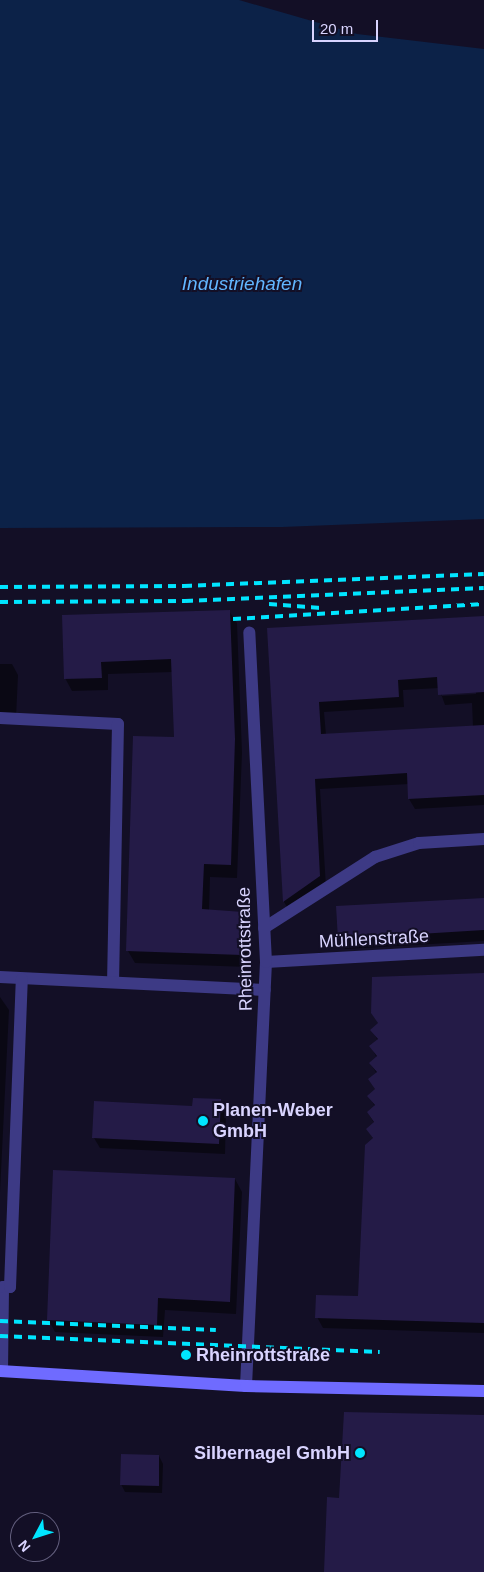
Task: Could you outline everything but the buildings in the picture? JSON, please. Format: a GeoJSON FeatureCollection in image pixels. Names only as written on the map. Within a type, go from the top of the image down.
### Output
{"type":"FeatureCollection","features":[{"type":"Feature","properties":{"kind":"street","name":"Rheinrottstraße"},"geometry":{"type":"LineString","coordinates":[[246,1386],[266,962],[249,632]]}},
{"type":"Feature","properties":{"kind":"street"},"geometry":{"type":"LineString","coordinates":[[0,718],[118,724],[113,981]]}},
{"type":"Feature","properties":{"kind":"street"},"geometry":{"type":"LineString","coordinates":[[264,928],[375,857],[419,843],[484,839]]}},
{"type":"Feature","properties":{"kind":"street","name":"Mühlenstraße"},"geometry":{"type":"LineString","coordinates":[[266,962],[484,950]]}},
{"type":"Feature","properties":{"kind":"street"},"geometry":{"type":"LineString","coordinates":[[0,978],[113,981],[265,990]]}},
{"type":"Feature","properties":{"kind":"street"},"geometry":{"type":"LineString","coordinates":[[22,979],[10,1287],[1,1287],[1,1371],[246,1386],[484,1391]]}},
{"type":"Feature","properties":{"kind":"water","name":"Industriehafen"},"geometry":{"type":"Polygon","coordinates":[[[0,0],[239,0],[357,34],[484,49],[484,519],[282,527],[0,528],[0,0]]]}},
{"type":"Feature","properties":{"kind":"railway"},"geometry":{"type":"LineString","coordinates":[[0,587],[184,586],[484,574]]}},
{"type":"Feature","properties":{"kind":"railway"},"geometry":{"type":"LineString","coordinates":[[0,602],[185,601],[484,588]]}},
{"type":"Feature","properties":{"kind":"railway"},"geometry":{"type":"LineString","coordinates":[[269,604],[321,608]]}},
{"type":"Feature","properties":{"kind":"railway"},"geometry":{"type":"LineString","coordinates":[[233,619],[484,604]]}},
{"type":"Feature","properties":{"kind":"railway"},"geometry":{"type":"LineString","coordinates":[[0,1321],[216,1330]]}},
{"type":"Feature","properties":{"kind":"railway"},"geometry":{"type":"LineString","coordinates":[[0,1336],[380,1352]]}},
{"type":"Feature","properties":{"kind":"place","name":"Planen-Weber GmbH"},"geometry":{"type":"Point","coordinates":[203,1121]}},
{"type":"Feature","properties":{"kind":"place","name":"Rheinrottstraße"},"geometry":{"type":"Point","coordinates":[186,1355]}},
{"type":"Feature","properties":{"kind":"place","name":"Silbernagel GmbH"},"geometry":{"type":"Point","coordinates":[360,1453]}}]}
